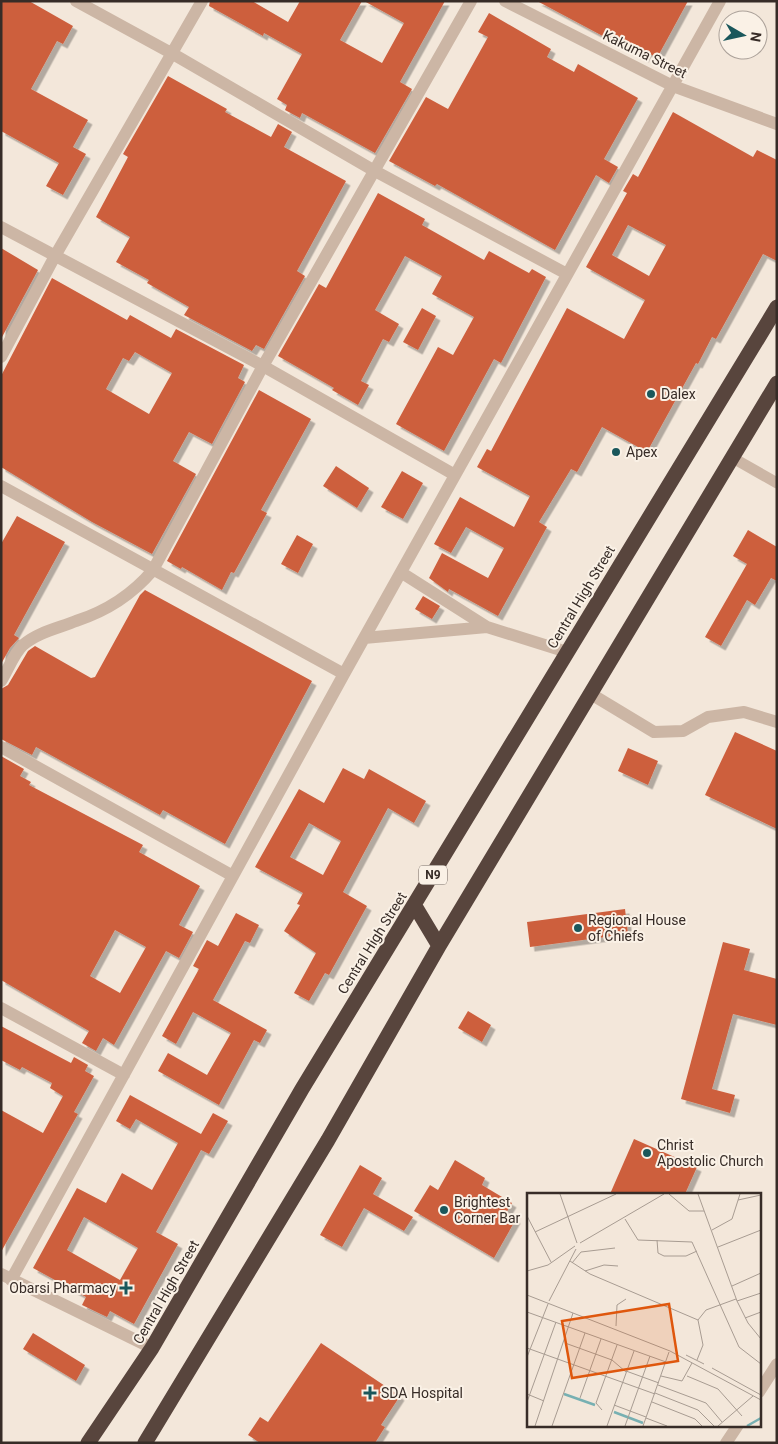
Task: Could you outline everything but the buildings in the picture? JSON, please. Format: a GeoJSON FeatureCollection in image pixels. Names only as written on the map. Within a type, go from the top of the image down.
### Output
{"type":"FeatureCollection","features":[{"type":"Feature","properties":{"kind":"highway","name":"Central High Street"},"geometry":{"type":"LineString","coordinates":[[88,1443],[152,1348],[302,1088],[415,906],[777,307]]}},
{"type":"Feature","properties":{"kind":"highway"},"geometry":{"type":"LineString","coordinates":[[145,1443],[328,1140],[439,946],[777,383]]}},
{"type":"Feature","properties":{"kind":"highway"},"geometry":{"type":"LineString","coordinates":[[415,906],[439,946]]}},
{"type":"Feature","properties":{"kind":"street"},"geometry":{"type":"LineString","coordinates":[[76,1],[173,54],[373,170],[568,274]]}},
{"type":"Feature","properties":{"kind":"street"},"geometry":{"type":"LineString","coordinates":[[1,357],[55,256],[202,1]]}},
{"type":"Feature","properties":{"kind":"street"},"geometry":{"type":"LineString","coordinates":[[1,682],[22,646],[38,635],[81,620],[121,601],[137,589],[153,570],[263,366],[471,1]]}},
{"type":"Feature","properties":{"kind":"street","name":"Kakuma Street"},"geometry":{"type":"LineString","coordinates":[[505,1],[673,86],[777,124]]}},
{"type":"Feature","properties":{"kind":"street"},"geometry":{"type":"LineString","coordinates":[[152,1348],[6,1277],[124,1075],[344,674],[720,1]]}},
{"type":"Feature","properties":{"kind":"street"},"geometry":{"type":"LineString","coordinates":[[1,227],[263,366],[455,475]]}},
{"type":"Feature","properties":{"kind":"street"},"geometry":{"type":"LineString","coordinates":[[1,486],[344,674]]}},
{"type":"Feature","properties":{"kind":"street"},"geometry":{"type":"LineString","coordinates":[[402,573],[487,627],[567,652]]}},
{"type":"Feature","properties":{"kind":"street"},"geometry":{"type":"LineString","coordinates":[[364,638],[487,627]]}},
{"type":"Feature","properties":{"kind":"street"},"geometry":{"type":"LineString","coordinates":[[591,694],[654,732],[683,731],[708,717],[744,712],[777,722]]}},
{"type":"Feature","properties":{"kind":"street"},"geometry":{"type":"LineString","coordinates":[[1,747],[233,876]]}},
{"type":"Feature","properties":{"kind":"street"},"geometry":{"type":"LineString","coordinates":[[1,1008],[124,1075]]}},
{"type":"Feature","properties":{"kind":"street"},"geometry":{"type":"LineString","coordinates":[[760,1390],[777,1364]]}},
{"type":"Feature","properties":{"kind":"street"},"geometry":{"type":"LineString","coordinates":[[726,1443],[737,1426]]}},
{"type":"Feature","properties":{"kind":"lane"},"geometry":{"type":"LineString","coordinates":[[733,458],[777,483]]}},
{"type":"Feature","properties":{"kind":"place","name":"Dalex"},"geometry":{"type":"Point","coordinates":[651,394]}},
{"type":"Feature","properties":{"kind":"place","name":"Apex"},"geometry":{"type":"Point","coordinates":[616,452]}},
{"type":"Feature","properties":{"kind":"place","name":"Regional House of Chiefs"},"geometry":{"type":"Point","coordinates":[578,928]}},
{"type":"Feature","properties":{"kind":"place","name":"Christ Apostolic Church"},"geometry":{"type":"Point","coordinates":[647,1153]}},
{"type":"Feature","properties":{"kind":"place","name":"Brightest Corner Bar"},"geometry":{"type":"Point","coordinates":[444,1210]}},
{"type":"Feature","properties":{"kind":"place","name":"Obarsi Pharmacy"},"geometry":{"type":"Point","coordinates":[126,1288]}},
{"type":"Feature","properties":{"kind":"place","name":"SDA Hospital"},"geometry":{"type":"Point","coordinates":[370,1393]}}]}
